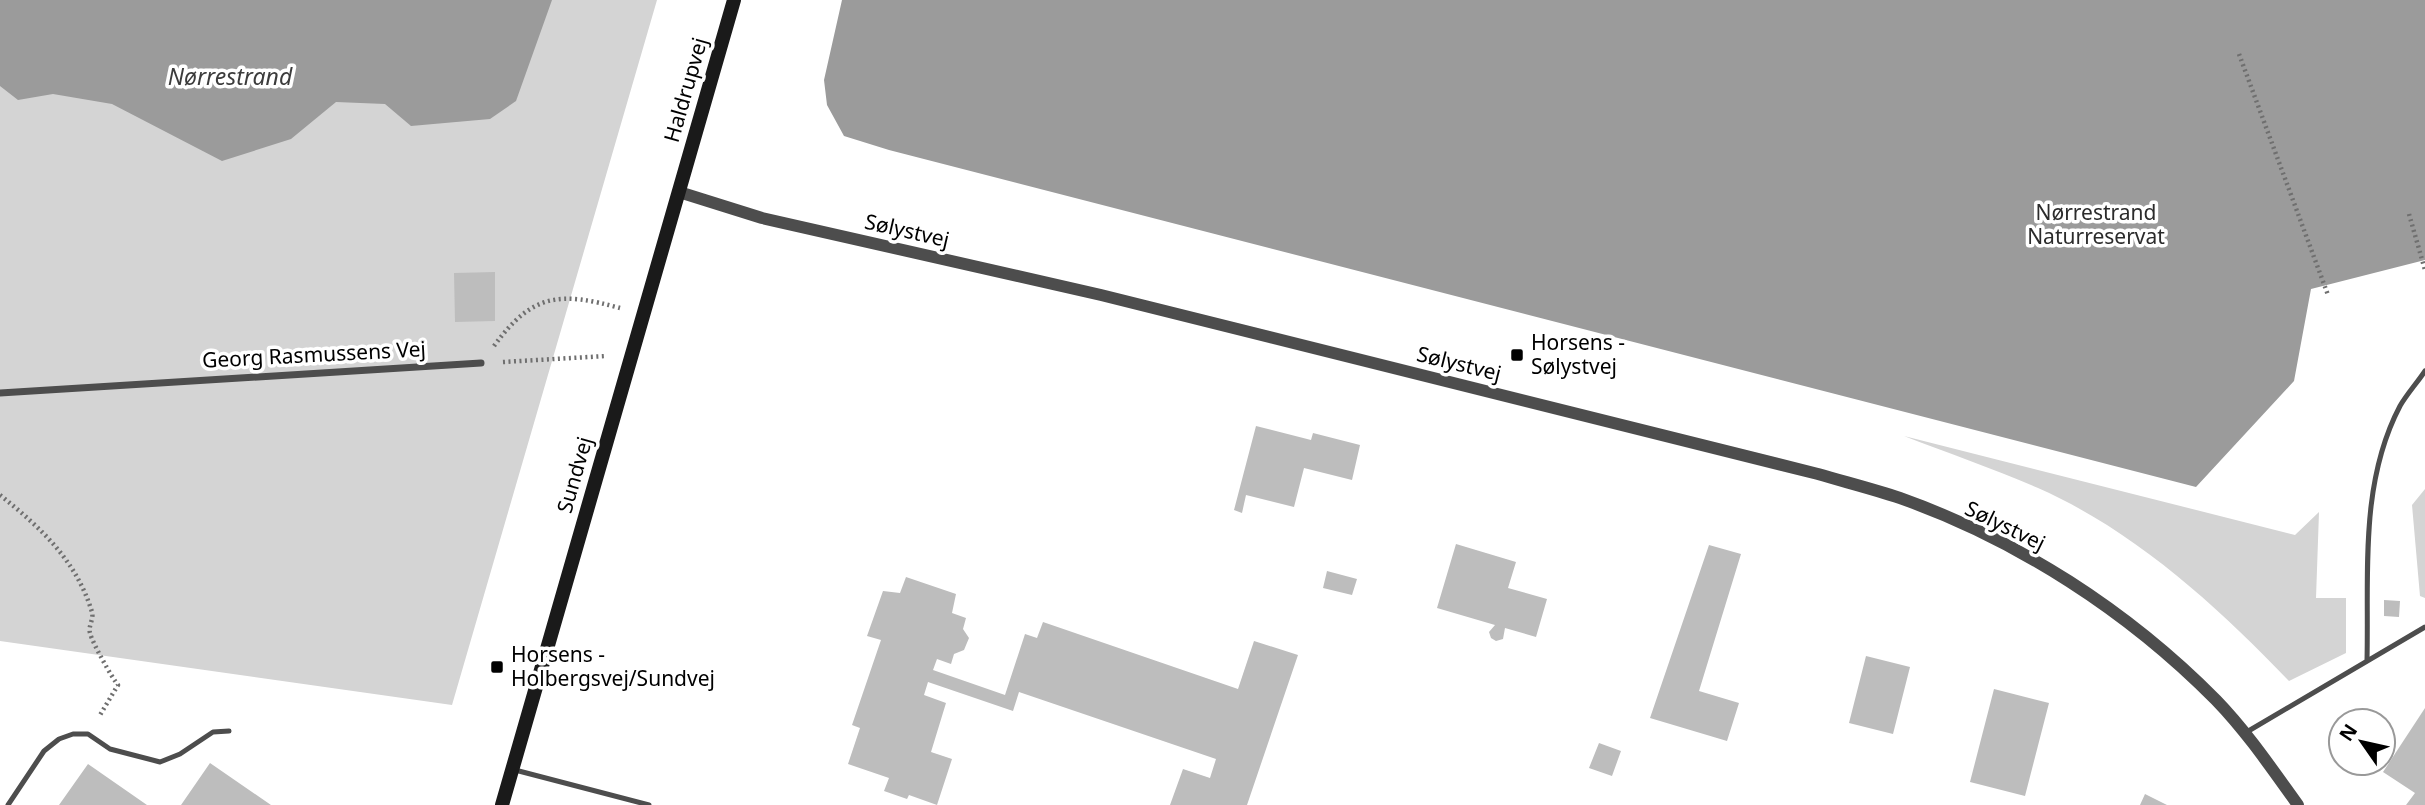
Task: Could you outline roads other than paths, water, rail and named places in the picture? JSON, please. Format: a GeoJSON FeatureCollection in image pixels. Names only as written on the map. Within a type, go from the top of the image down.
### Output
{"type":"FeatureCollection","features":[{"type":"Feature","properties":{"kind":"main road","name":"Haldrupvej"},"geometry":{"type":"LineString","coordinates":[[679,192],[734,0]]}},
{"type":"Feature","properties":{"kind":"main road","name":"Sundvej"},"geometry":{"type":"LineString","coordinates":[[502,805],[679,192]]}},
{"type":"Feature","properties":{"kind":"street","name":"Sølystvej"},"geometry":{"type":"LineString","coordinates":[[679,192],[762,218],[1101,295],[1804,471],[1901,499],[1989,537],[2076,584],[2121,616],[2215,699],[2245,733],[2298,805]]}},
{"type":"Feature","properties":{"kind":"street","name":"Georg Rasmussens Vej"},"geometry":{"type":"LineString","coordinates":[[0,393],[481,363]]}},
{"type":"Feature","properties":{"kind":"lane"},"geometry":{"type":"LineString","coordinates":[[2367,660],[2370,502],[2384,449],[2400,406],[2425,371]]}},
{"type":"Feature","properties":{"kind":"lane"},"geometry":{"type":"LineString","coordinates":[[2245,733],[2425,627]]}},
{"type":"Feature","properties":{"kind":"lane"},"geometry":{"type":"LineString","coordinates":[[8,805],[44,751],[59,739],[88,734],[110,749],[160,762],[180,754],[213,732],[229,731]]}},
{"type":"Feature","properties":{"kind":"lane"},"geometry":{"type":"LineString","coordinates":[[512,770],[649,805]]}},
{"type":"Feature","properties":{"kind":"water","name":"Nørrestrand"},"geometry":{"type":"Polygon","coordinates":[[[0,0],[552,0],[516,101],[490,119],[411,126],[385,104],[336,102],[291,139],[222,161],[112,104],[53,94],[18,100],[0,86],[0,0]]]}},
{"type":"Feature","properties":{"kind":"water","name":"Nørrestrand Naturreservat"},"geometry":{"type":"Polygon","coordinates":[[[842,0],[2425,0],[2425,260],[2311,289],[2294,381],[2196,487],[889,150],[844,136],[827,105],[824,80],[842,0]]]}},
{"type":"Feature","properties":{"kind":"place","name":"Horsens - Sølystvej"},"geometry":{"type":"Point","coordinates":[1517,355]}},
{"type":"Feature","properties":{"kind":"place","name":"Horsens - Holbergsvej/Sundvej"},"geometry":{"type":"Point","coordinates":[497,667]}}]}
